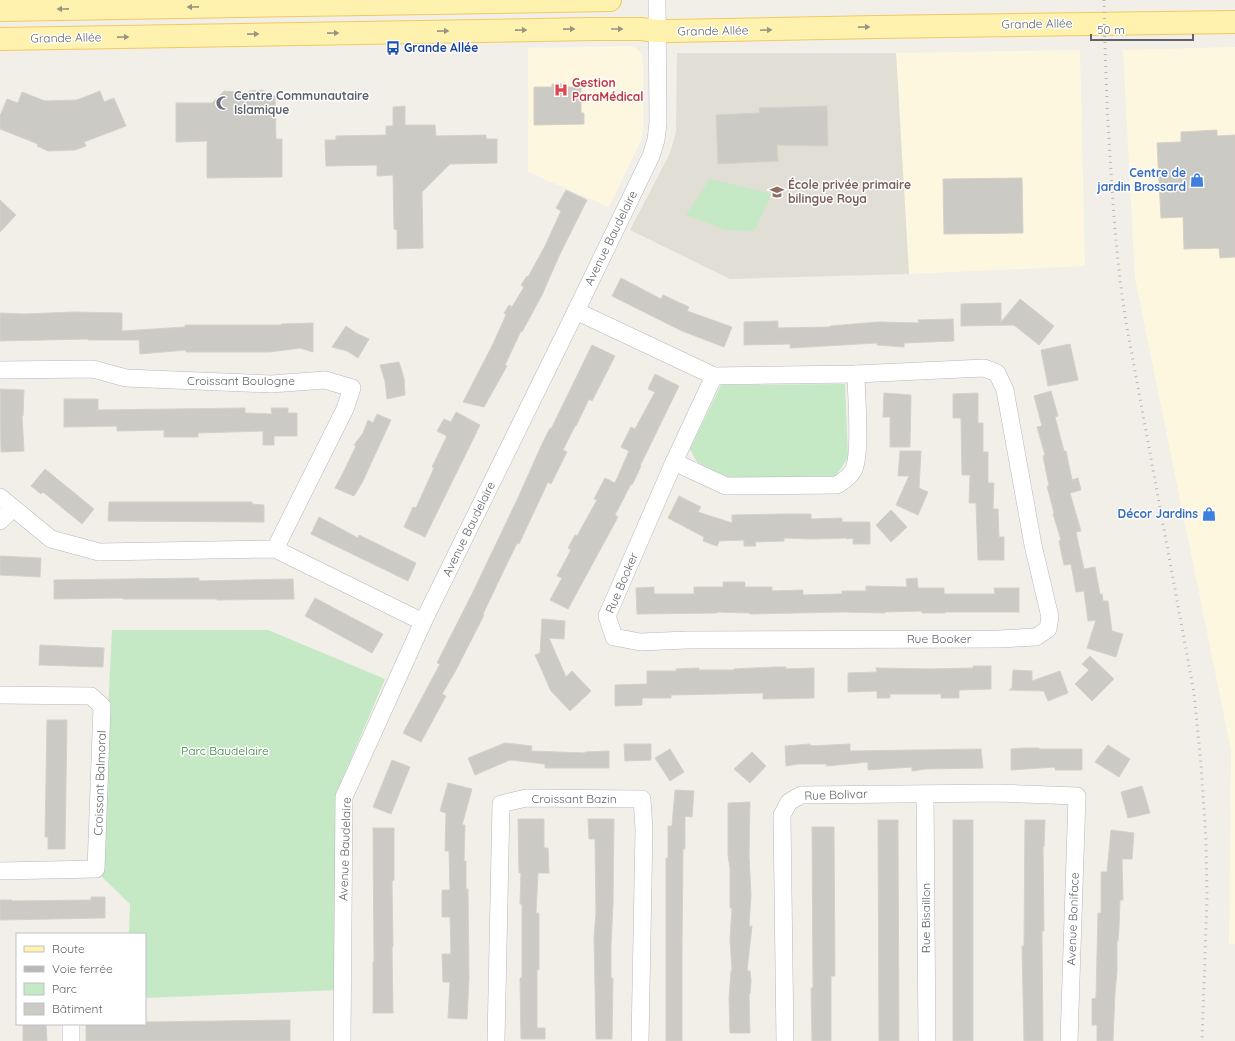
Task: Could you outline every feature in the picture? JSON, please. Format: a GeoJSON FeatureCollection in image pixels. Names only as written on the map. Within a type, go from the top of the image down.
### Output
{"type":"FeatureCollection","features":[{"type":"Feature","properties":{"kind":"main road"},"geometry":{"type":"LineString","coordinates":[[0,10],[397,2],[610,0]]}},
{"type":"Feature","properties":{"kind":"main road","name":"Grande Allée"},"geometry":{"type":"LineString","coordinates":[[0,39],[641,28],[657,31],[884,26],[1235,22]]}},
{"type":"Feature","properties":{"kind":"street","name":"Avenue Baudelaire"},"geometry":{"type":"LineString","coordinates":[[342,1041],[344,797],[423,622],[576,311],[655,144],[658,123],[657,0]]}},
{"type":"Feature","properties":{"kind":"street","name":"Rue Booker"},"geometry":{"type":"LineString","coordinates":[[576,311],[714,376],[856,374],[984,368],[996,373],[1005,390],[1033,545],[1050,617],[1048,629],[1036,637],[999,639],[687,640],[640,642],[614,638],[606,616],[714,376]]}},
{"type":"Feature","properties":{"kind":"street","name":"Croissant Boulogne"},"geometry":{"type":"LineString","coordinates":[[0,370],[93,369],[126,378],[264,383],[325,380],[352,388],[346,409],[275,549]]}},
{"type":"Feature","properties":{"kind":"street"},"geometry":{"type":"LineString","coordinates":[[674,462],[726,486],[837,485],[847,479],[853,471],[858,456],[856,374]]}},
{"type":"Feature","properties":{"kind":"street"},"geometry":{"type":"LineString","coordinates":[[0,521],[6,502],[51,539],[99,552],[275,549],[423,622]]}},
{"type":"Feature","properties":{"kind":"street","name":"Croissant Balmoral"},"geometry":{"type":"LineString","coordinates":[[0,695],[91,696],[102,706],[96,869],[0,871]]}},
{"type":"Feature","properties":{"kind":"street","name":"Rue Bolivar"},"geometry":{"type":"LineString","coordinates":[[785,1041],[782,815],[789,802],[802,795],[999,793],[1077,796]]}},
{"type":"Feature","properties":{"kind":"street","name":"Rue Bisaillon"},"geometry":{"type":"LineString","coordinates":[[925,794],[927,1041]]}},
{"type":"Feature","properties":{"kind":"street","name":"Avenue Boniface"},"geometry":{"type":"LineString","coordinates":[[1069,1041],[1077,796]]}},
{"type":"Feature","properties":{"kind":"street","name":"Croissant Bazin"},"geometry":{"type":"LineString","coordinates":[[496,1041],[501,804],[526,798],[642,799],[644,829],[640,1041]]}},
{"type":"Feature","properties":{"kind":"street"},"geometry":{"type":"LineString","coordinates":[[71,1025],[71,1041]]}},
{"type":"Feature","properties":{"kind":"shaded area"},"geometry":{"type":"Polygon","coordinates":[[[631,46],[639,51],[642,55],[643,61],[642,138],[609,207],[528,172],[528,48],[631,46]]]}},
{"type":"Feature","properties":{"kind":"shaded area","name":"Décor Jardins"},"geometry":{"type":"Polygon","coordinates":[[[1235,47],[1235,944],[1229,944],[1231,750],[1135,278],[1123,50],[1235,47]]]}},
{"type":"Feature","properties":{"kind":"shaded area"},"geometry":{"type":"Polygon","coordinates":[[[1080,50],[1085,266],[909,274],[896,53],[1080,50]]]}},
{"type":"Feature","properties":{"kind":"shaded area","name":"École privée primaire bilingue Roya"},"geometry":{"type":"Polygon","coordinates":[[[677,53],[896,53],[909,274],[730,279],[630,230],[670,153],[676,132],[677,53]]]}},
{"type":"Feature","properties":{"kind":"green space"},"geometry":{"type":"Polygon","coordinates":[[[710,179],[772,194],[754,231],[726,230],[686,215],[710,179]]]}},
{"type":"Feature","properties":{"kind":"green space"},"geometry":{"type":"Polygon","coordinates":[[[845,384],[848,458],[835,477],[727,478],[697,462],[690,449],[721,385],[845,384]]]}},
{"type":"Feature","properties":{"kind":"green space","name":"Parc Baudelaire"},"geometry":{"type":"Polygon","coordinates":[[[112,630],[268,630],[385,679],[335,796],[338,990],[146,998],[146,933],[129,933],[130,904],[100,875],[112,630]]]}},
{"type":"Feature","properties":{"kind":"building"},"geometry":{"type":"Polygon","coordinates":[[[565,83],[565,87],[581,87],[581,113],[584,113],[584,124],[534,125],[534,87],[552,87],[552,84],[565,83]]]}},
{"type":"Feature","properties":{"kind":"building"},"geometry":{"type":"Polygon","coordinates":[[[263,90],[263,96],[275,96],[276,139],[282,139],[282,177],[207,178],[207,141],[176,142],[176,103],[212,103],[224,91],[249,93],[249,91],[263,90]]]}},
{"type":"Feature","properties":{"kind":"building"},"geometry":{"type":"Polygon","coordinates":[[[100,91],[104,102],[114,98],[126,126],[84,142],[86,146],[75,150],[48,151],[37,146],[38,144],[0,129],[0,116],[7,99],[18,103],[22,92],[45,101],[77,100],[100,91]]]}},
{"type":"Feature","properties":{"kind":"building"},"geometry":{"type":"Polygon","coordinates":[[[405,106],[405,125],[435,125],[436,136],[486,135],[486,139],[497,139],[497,163],[450,164],[422,192],[423,248],[397,249],[397,230],[394,229],[393,175],[377,176],[377,165],[326,166],[325,140],[336,140],[336,136],[386,135],[386,126],[393,126],[393,107],[405,106]]]}},
{"type":"Feature","properties":{"kind":"building"},"geometry":{"type":"Polygon","coordinates":[[[827,106],[828,146],[777,145],[778,161],[718,164],[716,115],[760,113],[759,108],[827,106]]]}},
{"type":"Feature","properties":{"kind":"building","name":"Centre de jardin Brossard"},"geometry":{"type":"Polygon","coordinates":[[[1217,130],[1217,136],[1235,135],[1235,257],[1220,258],[1219,248],[1184,249],[1183,217],[1161,218],[1157,143],[1181,142],[1181,132],[1217,130]]]}},
{"type":"Feature","properties":{"kind":"building"},"geometry":{"type":"Polygon","coordinates":[[[1022,178],[1023,233],[944,234],[943,179],[1022,178]]]}},
{"type":"Feature","properties":{"kind":"building"},"geometry":{"type":"Polygon","coordinates":[[[566,190],[587,200],[560,254],[542,295],[522,332],[521,331],[505,365],[507,366],[484,407],[463,402],[493,344],[506,315],[504,313],[509,305],[512,307],[524,287],[521,285],[527,276],[528,277],[545,246],[561,211],[556,208],[566,190]]]}},
{"type":"Feature","properties":{"kind":"building"},"geometry":{"type":"Polygon","coordinates":[[[0,200],[16,215],[0,232],[0,200]]]}},
{"type":"Feature","properties":{"kind":"building"},"geometry":{"type":"Polygon","coordinates":[[[621,278],[661,299],[663,295],[689,307],[687,311],[732,327],[724,347],[682,331],[612,296],[621,278]]]}},
{"type":"Feature","properties":{"kind":"building"},"geometry":{"type":"Polygon","coordinates":[[[1020,299],[1054,326],[1039,345],[1014,325],[961,326],[961,304],[1001,303],[1001,322],[1020,299]]]}},
{"type":"Feature","properties":{"kind":"building"},"geometry":{"type":"Polygon","coordinates":[[[73,312],[122,313],[122,331],[185,327],[185,325],[281,325],[313,323],[313,352],[300,348],[269,352],[186,352],[186,350],[140,354],[139,340],[88,339],[0,341],[0,313],[25,314],[73,312]]]}},
{"type":"Feature","properties":{"kind":"building"},"geometry":{"type":"Polygon","coordinates":[[[953,319],[954,341],[904,343],[904,347],[877,345],[877,343],[790,348],[790,344],[744,345],[744,322],[778,321],[778,328],[830,327],[878,322],[919,323],[918,320],[953,319]]]}},
{"type":"Feature","properties":{"kind":"building"},"geometry":{"type":"Polygon","coordinates":[[[346,326],[369,339],[358,358],[347,351],[332,347],[346,326]]]}},
{"type":"Feature","properties":{"kind":"building"},"geometry":{"type":"Polygon","coordinates":[[[1070,344],[1078,380],[1048,386],[1041,350],[1070,344]]]}},
{"type":"Feature","properties":{"kind":"building"},"geometry":{"type":"Polygon","coordinates":[[[592,345],[615,356],[592,401],[589,399],[575,426],[563,450],[567,452],[551,484],[548,482],[519,544],[517,543],[483,614],[484,615],[442,694],[446,696],[421,742],[403,733],[440,664],[437,663],[472,594],[542,444],[550,428],[551,429],[592,345]]]}},
{"type":"Feature","properties":{"kind":"building"},"geometry":{"type":"Polygon","coordinates":[[[399,362],[404,378],[405,395],[387,399],[385,381],[380,365],[399,362]]]}},
{"type":"Feature","properties":{"kind":"building"},"geometry":{"type":"Polygon","coordinates":[[[655,374],[679,386],[632,485],[631,484],[615,515],[618,517],[568,609],[550,600],[562,578],[557,576],[571,550],[568,548],[575,535],[577,536],[597,500],[594,499],[605,478],[615,483],[629,451],[621,447],[631,427],[635,429],[655,392],[648,389],[655,374]]]}},
{"type":"Feature","properties":{"kind":"building"},"geometry":{"type":"Polygon","coordinates":[[[0,389],[24,390],[22,416],[24,451],[1,452],[0,389]]]}},
{"type":"Feature","properties":{"kind":"building"},"geometry":{"type":"Polygon","coordinates":[[[1051,391],[1058,416],[1055,417],[1064,451],[1066,451],[1072,480],[1078,478],[1081,490],[1070,493],[1081,531],[1076,532],[1084,569],[1095,567],[1100,594],[1102,594],[1103,601],[1108,601],[1112,631],[1123,634],[1116,657],[1087,648],[1096,620],[1088,621],[1084,591],[1076,592],[1071,564],[1064,565],[1059,541],[1061,540],[1053,514],[1047,486],[1049,486],[1043,456],[1045,455],[1037,427],[1042,426],[1034,396],[1051,391]]]}},
{"type":"Feature","properties":{"kind":"building"},"geometry":{"type":"Polygon","coordinates":[[[884,393],[911,395],[910,447],[890,447],[890,417],[883,417],[884,393]]]}},
{"type":"Feature","properties":{"kind":"building"},"geometry":{"type":"Polygon","coordinates":[[[978,393],[978,423],[983,423],[983,452],[988,452],[988,483],[994,483],[993,509],[998,509],[999,537],[1004,537],[1004,560],[978,560],[976,503],[969,503],[970,475],[962,475],[961,418],[953,418],[953,394],[978,393]]]}},
{"type":"Feature","properties":{"kind":"building"},"geometry":{"type":"Polygon","coordinates":[[[64,399],[98,399],[98,410],[245,408],[245,413],[272,414],[271,408],[288,408],[288,413],[297,413],[297,436],[274,436],[274,445],[263,445],[263,431],[198,433],[198,437],[164,437],[164,430],[117,431],[117,426],[64,427],[64,399]]]}},
{"type":"Feature","properties":{"kind":"building"},"geometry":{"type":"Polygon","coordinates":[[[456,412],[480,425],[425,537],[404,527],[413,507],[416,508],[434,468],[432,467],[447,436],[437,431],[444,419],[451,422],[456,412]]]}},
{"type":"Feature","properties":{"kind":"building"},"geometry":{"type":"Polygon","coordinates":[[[377,414],[391,420],[362,483],[354,496],[335,488],[356,446],[354,445],[363,433],[368,420],[373,423],[377,414]]]}},
{"type":"Feature","properties":{"kind":"building"},"geometry":{"type":"Polygon","coordinates":[[[900,451],[921,451],[919,488],[928,492],[918,515],[896,505],[909,476],[898,476],[900,451]]]}},
{"type":"Feature","properties":{"kind":"building"},"geometry":{"type":"Polygon","coordinates":[[[45,469],[94,509],[82,524],[43,492],[41,494],[31,486],[45,469]]]}},
{"type":"Feature","properties":{"kind":"building"},"geometry":{"type":"Polygon","coordinates":[[[679,496],[701,507],[698,512],[732,523],[732,515],[786,514],[811,514],[811,519],[842,518],[842,522],[870,522],[870,544],[853,544],[853,538],[784,538],[784,541],[755,542],[756,546],[744,546],[744,540],[719,541],[717,546],[703,541],[704,537],[668,518],[679,496]]]}},
{"type":"Feature","properties":{"kind":"building"},"geometry":{"type":"Polygon","coordinates":[[[109,502],[252,502],[252,504],[264,505],[264,522],[108,521],[109,502]]]}},
{"type":"Feature","properties":{"kind":"building"},"geometry":{"type":"Polygon","coordinates":[[[891,510],[907,527],[891,542],[876,525],[891,510]]]}},
{"type":"Feature","properties":{"kind":"building"},"geometry":{"type":"Polygon","coordinates":[[[319,517],[358,538],[359,535],[416,563],[408,581],[311,534],[319,517]]]}},
{"type":"Feature","properties":{"kind":"building"},"geometry":{"type":"Polygon","coordinates":[[[0,556],[41,558],[40,577],[0,575],[0,556]]]}},
{"type":"Feature","properties":{"kind":"building"},"geometry":{"type":"Polygon","coordinates":[[[199,578],[199,581],[293,579],[294,599],[54,599],[54,580],[199,578]]]}},
{"type":"Feature","properties":{"kind":"building"},"geometry":{"type":"Polygon","coordinates":[[[917,578],[918,588],[944,588],[944,594],[995,594],[994,588],[1019,588],[1019,612],[922,613],[922,611],[885,613],[843,612],[750,614],[717,612],[637,614],[636,588],[654,587],[654,594],[694,594],[694,587],[723,587],[723,582],[745,582],[745,587],[772,587],[772,591],[803,590],[803,595],[842,594],[842,591],[866,591],[866,586],[907,587],[906,579],[917,578]]]}},
{"type":"Feature","properties":{"kind":"building"},"geometry":{"type":"Polygon","coordinates":[[[315,598],[383,634],[372,653],[305,616],[315,598]]]}},
{"type":"Feature","properties":{"kind":"building"},"geometry":{"type":"Polygon","coordinates":[[[542,619],[565,621],[564,639],[549,638],[566,677],[572,671],[591,691],[570,711],[551,691],[535,655],[540,653],[542,619]]]}},
{"type":"Feature","properties":{"kind":"building"},"geometry":{"type":"Polygon","coordinates":[[[40,645],[104,648],[103,667],[39,665],[40,645]]]}},
{"type":"Feature","properties":{"kind":"building"},"geometry":{"type":"Polygon","coordinates":[[[1090,656],[1114,679],[1092,701],[1075,684],[1089,670],[1082,664],[1090,656]]]}},
{"type":"Feature","properties":{"kind":"building"},"geometry":{"type":"Polygon","coordinates":[[[973,666],[991,666],[991,689],[959,690],[959,698],[941,698],[941,694],[890,694],[890,698],[877,698],[877,691],[848,692],[848,673],[877,672],[876,668],[930,669],[973,668],[973,666]]]}},
{"type":"Feature","properties":{"kind":"building"},"geometry":{"type":"Polygon","coordinates":[[[786,667],[786,669],[814,668],[814,698],[763,699],[763,693],[671,695],[671,698],[642,698],[642,705],[615,706],[615,685],[647,684],[647,671],[676,671],[676,669],[699,668],[699,670],[734,670],[786,667]]]}},
{"type":"Feature","properties":{"kind":"building"},"geometry":{"type":"Polygon","coordinates":[[[1013,670],[1032,671],[1032,681],[1060,671],[1068,693],[1048,701],[1044,691],[1009,690],[1012,688],[1013,670]]]}},
{"type":"Feature","properties":{"kind":"building"},"geometry":{"type":"Polygon","coordinates":[[[47,720],[67,720],[65,849],[48,849],[48,837],[45,837],[47,720]]]}},
{"type":"Feature","properties":{"kind":"building"},"geometry":{"type":"Polygon","coordinates":[[[505,743],[532,746],[531,751],[585,753],[609,751],[609,768],[545,768],[545,764],[510,760],[475,775],[468,758],[505,743]]]}},
{"type":"Feature","properties":{"kind":"building"},"geometry":{"type":"Polygon","coordinates":[[[624,744],[651,744],[651,760],[625,761],[624,744]]]}},
{"type":"Feature","properties":{"kind":"building"},"geometry":{"type":"Polygon","coordinates":[[[810,744],[810,746],[850,744],[850,751],[981,749],[983,768],[926,769],[912,771],[912,767],[868,770],[868,762],[827,766],[826,764],[798,764],[786,766],[785,746],[810,744]]]}},
{"type":"Feature","properties":{"kind":"building"},"geometry":{"type":"Polygon","coordinates":[[[1108,745],[1130,759],[1119,777],[1095,762],[1108,745]]]}},
{"type":"Feature","properties":{"kind":"building"},"geometry":{"type":"Polygon","coordinates":[[[670,749],[684,772],[670,781],[655,758],[670,749]]]}},
{"type":"Feature","properties":{"kind":"building"},"geometry":{"type":"Polygon","coordinates":[[[1011,749],[1082,749],[1082,770],[1055,770],[1055,767],[1011,770],[1011,749]]]}},
{"type":"Feature","properties":{"kind":"building"},"geometry":{"type":"Polygon","coordinates":[[[752,752],[766,766],[750,783],[734,769],[752,752]]]}},
{"type":"Feature","properties":{"kind":"building"},"geometry":{"type":"Polygon","coordinates":[[[392,760],[410,767],[391,814],[373,807],[392,760]]]}},
{"type":"Feature","properties":{"kind":"building"},"geometry":{"type":"Polygon","coordinates":[[[448,783],[472,789],[462,825],[465,825],[464,861],[466,861],[466,889],[468,889],[469,979],[467,1019],[448,1018],[450,982],[443,982],[442,954],[451,954],[450,917],[442,917],[442,890],[450,890],[449,851],[445,851],[446,813],[440,811],[448,783]]]}},
{"type":"Feature","properties":{"kind":"building"},"geometry":{"type":"Polygon","coordinates":[[[1142,786],[1150,813],[1128,818],[1121,792],[1142,786]]]}},
{"type":"Feature","properties":{"kind":"building"},"geometry":{"type":"Polygon","coordinates":[[[675,790],[694,791],[692,817],[685,816],[685,849],[683,849],[682,1041],[666,1041],[666,858],[668,858],[668,826],[672,826],[675,790]]]}},
{"type":"Feature","properties":{"kind":"building"},"geometry":{"type":"Polygon","coordinates":[[[750,802],[749,856],[751,895],[749,926],[752,926],[747,971],[750,971],[751,981],[749,994],[750,1033],[730,1033],[729,998],[732,971],[730,939],[732,908],[730,908],[728,803],[750,802]]]}},
{"type":"Feature","properties":{"kind":"building"},"geometry":{"type":"Polygon","coordinates":[[[518,819],[544,819],[544,848],[548,848],[549,873],[538,873],[536,913],[539,913],[537,1028],[545,1028],[545,1039],[521,1039],[520,978],[522,978],[522,904],[520,904],[521,873],[519,873],[518,819]]]}},
{"type":"Feature","properties":{"kind":"building"},"geometry":{"type":"Polygon","coordinates":[[[588,819],[614,819],[611,945],[611,978],[613,978],[612,1039],[596,1039],[594,937],[596,913],[595,839],[589,839],[588,819]]]}},
{"type":"Feature","properties":{"kind":"building"},"geometry":{"type":"Polygon","coordinates":[[[878,820],[898,820],[899,1041],[879,1041],[878,820]]]}},
{"type":"Feature","properties":{"kind":"building"},"geometry":{"type":"Polygon","coordinates":[[[953,820],[973,820],[973,1041],[953,1041],[953,820]]]}},
{"type":"Feature","properties":{"kind":"building"},"geometry":{"type":"Polygon","coordinates":[[[1025,820],[1045,820],[1043,847],[1044,931],[1042,931],[1043,1041],[1024,1041],[1022,946],[1024,946],[1025,820]]]}},
{"type":"Feature","properties":{"kind":"building"},"geometry":{"type":"Polygon","coordinates":[[[812,827],[834,827],[835,976],[831,976],[831,1041],[812,1041],[812,827]]]}},
{"type":"Feature","properties":{"kind":"building"},"geometry":{"type":"Polygon","coordinates":[[[373,828],[394,828],[394,880],[392,881],[393,1013],[373,1013],[373,828]]]}},
{"type":"Feature","properties":{"kind":"building"},"geometry":{"type":"Polygon","coordinates":[[[1111,830],[1134,833],[1132,859],[1122,859],[1123,900],[1120,900],[1117,941],[1113,1041],[1097,1041],[1097,1025],[1092,1025],[1092,999],[1096,998],[1098,913],[1101,913],[1101,872],[1107,872],[1111,830]]]}},
{"type":"Feature","properties":{"kind":"building"},"geometry":{"type":"Polygon","coordinates":[[[91,897],[105,897],[105,918],[0,920],[0,900],[91,900],[91,897]]]}},
{"type":"Feature","properties":{"kind":"building"},"geometry":{"type":"Polygon","coordinates":[[[290,1020],[290,1041],[86,1041],[86,1025],[146,1025],[146,1022],[290,1020]]]}},
{"type":"Feature","properties":{"kind":"building"},"geometry":{"type":"Polygon","coordinates":[[[23,1025],[46,1025],[47,1041],[23,1041],[23,1025]]]}},
{"type":"Feature","properties":{"kind":"railway"},"geometry":{"type":"LineString","coordinates":[[1104,0],[1106,86],[1115,228],[1121,284],[1126,322],[1194,693],[1201,764],[1206,841],[1207,898],[1202,1041]]}},
{"type":"Feature","properties":{"kind":"place","name":"Grande Allée"},"geometry":{"type":"Point","coordinates":[393,48]}},
{"type":"Feature","properties":{"kind":"place","name":"Gestion ParaMédical"},"geometry":{"type":"Point","coordinates":[561,90]}},
{"type":"Feature","properties":{"kind":"place","name":"Centre Communautaire Islamique"},"geometry":{"type":"Point","coordinates":[223,103]}},
{"type":"Feature","properties":{"kind":"place","name":"Centre de jardin Brossard"},"geometry":{"type":"Point","coordinates":[1197,180]}},
{"type":"Feature","properties":{"kind":"place","name":"École privée primaire bilingue Roya"},"geometry":{"type":"Point","coordinates":[777,192]}},
{"type":"Feature","properties":{"kind":"place","name":"Décor Jardins"},"geometry":{"type":"Point","coordinates":[1209,514]}}]}
